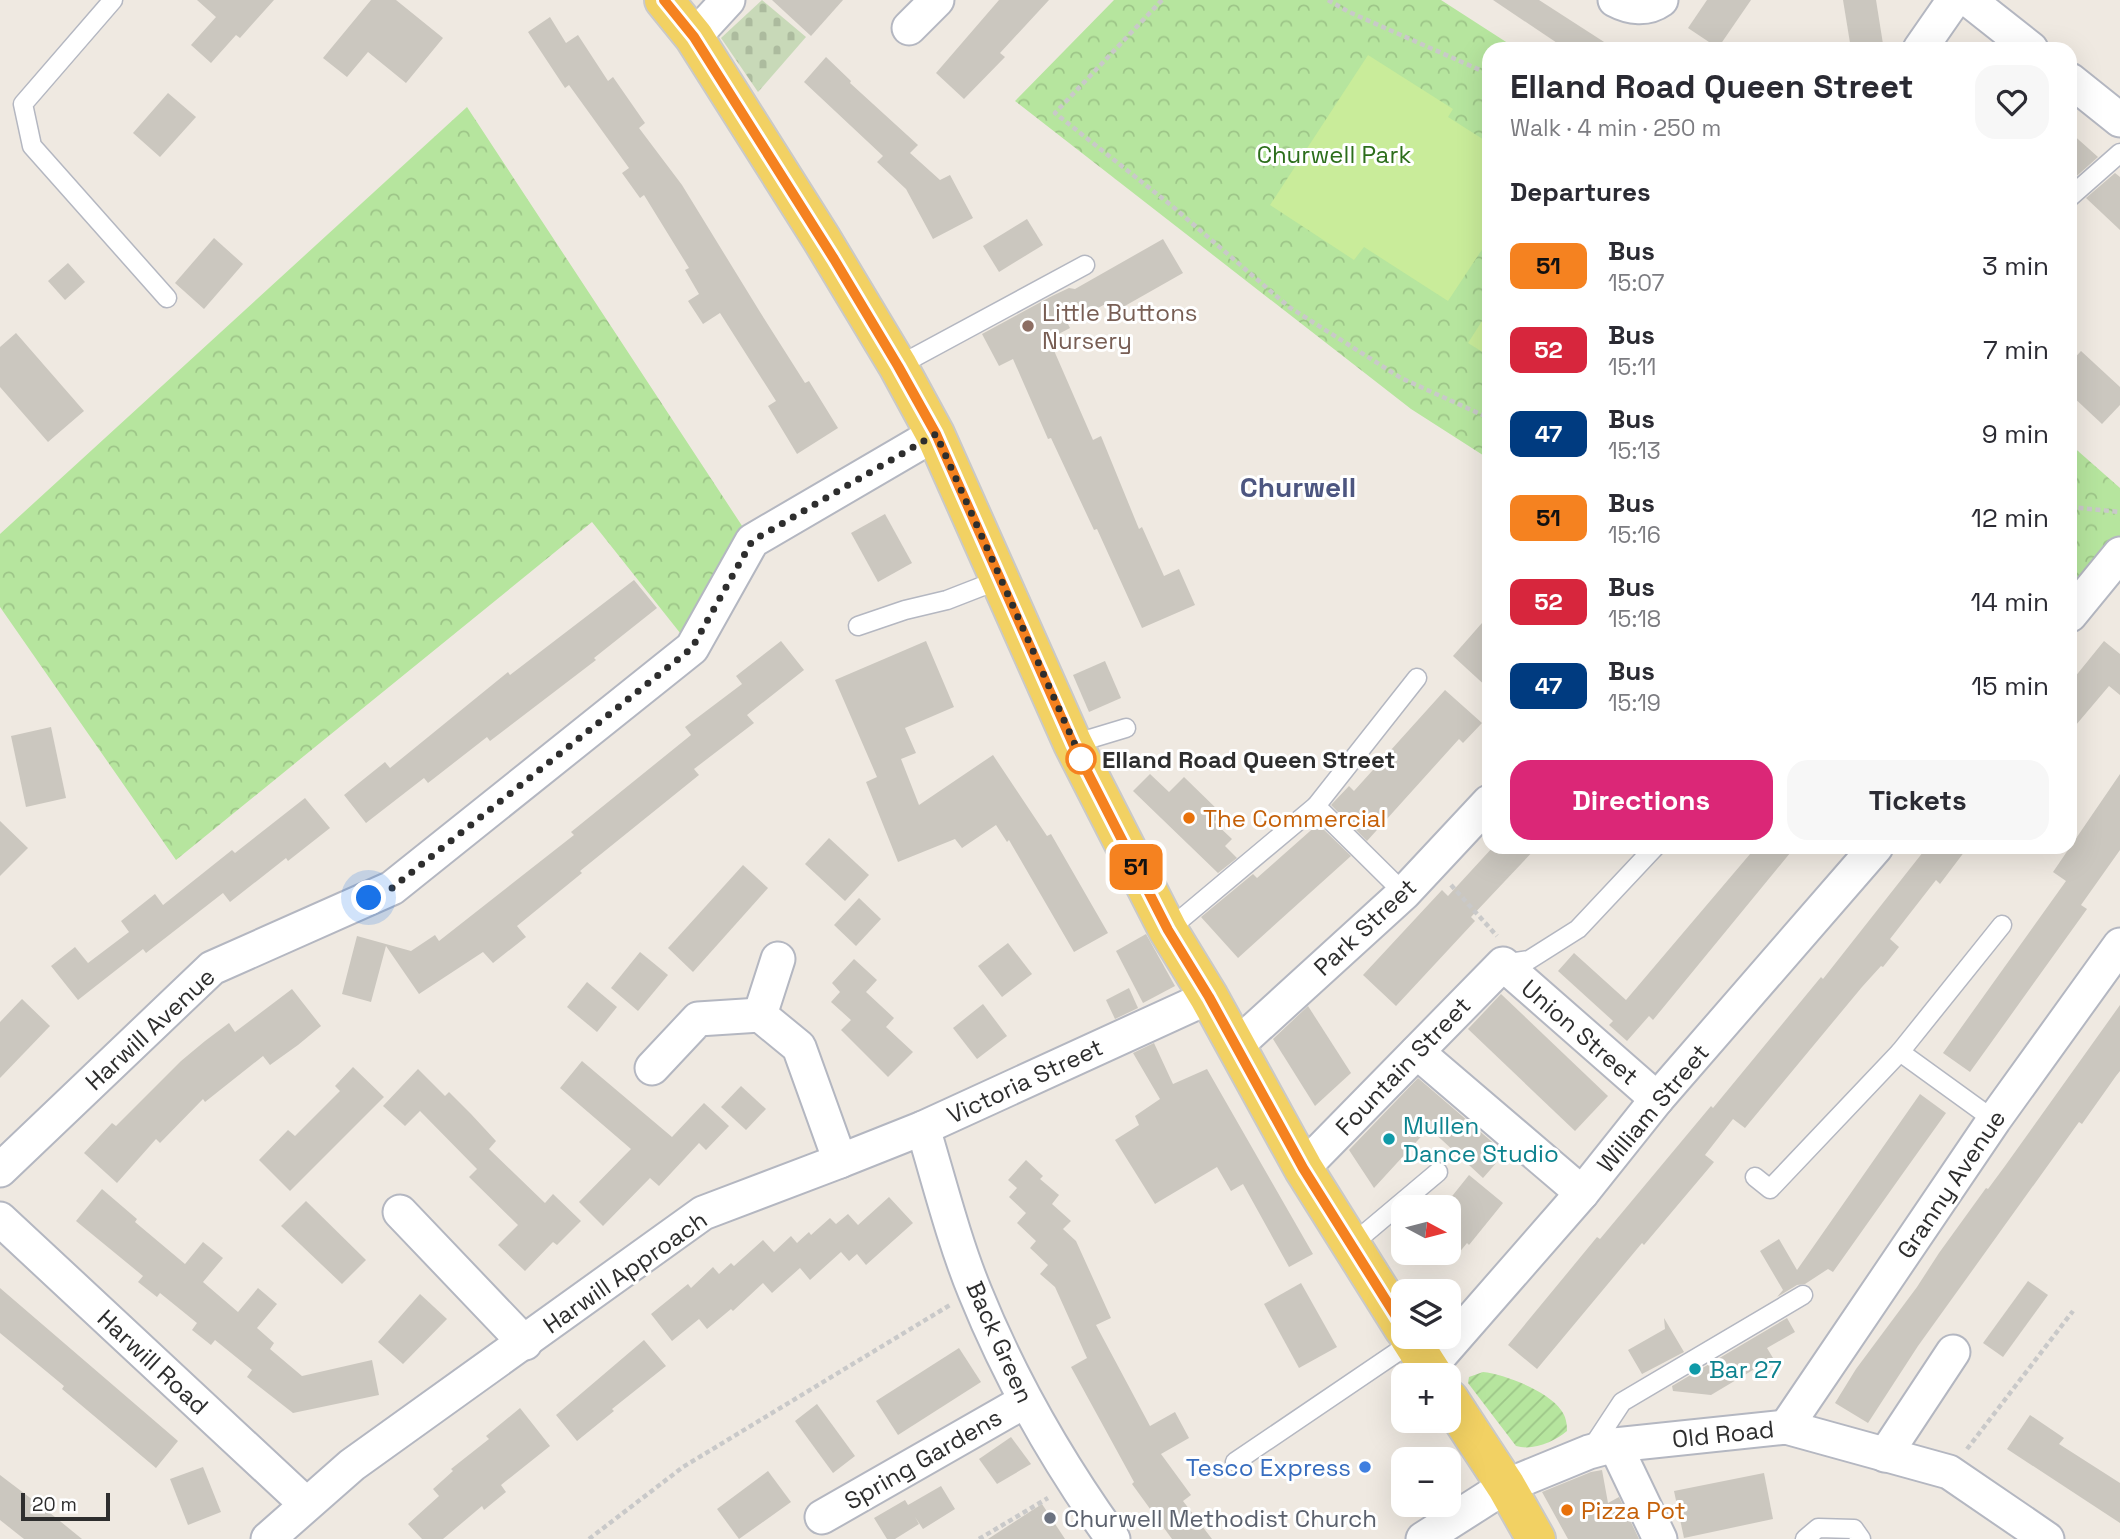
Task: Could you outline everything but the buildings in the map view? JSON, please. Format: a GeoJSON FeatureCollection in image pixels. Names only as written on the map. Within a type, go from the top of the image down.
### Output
{"type":"FeatureCollection","features":[{"type":"Feature","properties":{"kind":"main road"},"geometry":{"type":"LineString","coordinates":[[664,0],[694,37],[814,226],[898,366],[936,434],[1073,744],[1168,930],[1350,1246],[1506,1486],[1536,1539]]}},
{"type":"Feature","properties":{"kind":"street"},"geometry":{"type":"LineString","coordinates":[[694,37],[728,0]]}},
{"type":"Feature","properties":{"kind":"street"},"geometry":{"type":"LineString","coordinates":[[909,28],[937,0]]}},
{"type":"Feature","properties":{"kind":"street"},"geometry":{"type":"LineString","coordinates":[[1615,0],[1636,7],[1653,5],[1661,0]]}},
{"type":"Feature","properties":{"kind":"street"},"geometry":{"type":"LineString","coordinates":[[1925,42],[1954,0]]}},
{"type":"Feature","properties":{"kind":"street"},"geometry":{"type":"LineString","coordinates":[[1969,0],[2022,42]]}},
{"type":"Feature","properties":{"kind":"street"},"geometry":{"type":"LineString","coordinates":[[2077,86],[2120,120]]}},
{"type":"Feature","properties":{"kind":"street","name":"Harwill Avenue"},"geometry":{"type":"LineString","coordinates":[[0,1170],[212,968],[392,888],[692,648],[752,541],[936,434]]}},
{"type":"Feature","properties":{"kind":"street"},"geometry":{"type":"LineString","coordinates":[[2077,606],[2120,554]]}},
{"type":"Feature","properties":{"kind":"street","name":"Park Street"},"geometry":{"type":"LineString","coordinates":[[1235,1047],[1404,893],[1482,809]]}},
{"type":"Feature","properties":{"kind":"street","name":"William Street"},"geometry":{"type":"LineString","coordinates":[[1423,1358],[1582,1193],[1657,1100],[1870,854]]}},
{"type":"Feature","properties":{"kind":"street","name":"Granny Avenue"},"geometry":{"type":"LineString","coordinates":[[1786,1427],[1994,1120],[2120,945]]}},
{"type":"Feature","properties":{"kind":"street"},"geometry":{"type":"LineString","coordinates":[[760,1015],[778,959]]}},
{"type":"Feature","properties":{"kind":"street","name":"Fountain Street"},"geometry":{"type":"LineString","coordinates":[[1303,1168],[1503,964]]}},
{"type":"Feature","properties":{"kind":"street","name":"Union Street"},"geometry":{"type":"LineString","coordinates":[[1503,964],[1657,1100]]}},
{"type":"Feature","properties":{"kind":"street","name":"Victoria Street"},"geometry":{"type":"LineString","coordinates":[[840,1161],[923,1128],[1209,997]]}},
{"type":"Feature","properties":{"kind":"street"},"geometry":{"type":"LineString","coordinates":[[652,1068],[698,1019],[760,1015],[799,1047],[840,1161]]}},
{"type":"Feature","properties":{"kind":"street"},"geometry":{"type":"LineString","coordinates":[[1417,1052],[1582,1193]]}},
{"type":"Feature","properties":{"kind":"street","name":"Back Green"},"geometry":{"type":"LineString","coordinates":[[923,1128],[974,1290],[1025,1401],[1073,1483],[1113,1539]]}},
{"type":"Feature","properties":{"kind":"street","name":"Harwill Approach"},"geometry":{"type":"LineString","coordinates":[[268,1539],[352,1465],[704,1213],[840,1161]]}},
{"type":"Feature","properties":{"kind":"street","name":"Harwill Approach"},"geometry":{"type":"LineString","coordinates":[[400,1212],[525,1343]]}},
{"type":"Feature","properties":{"kind":"street","name":"Harwill Road"},"geometry":{"type":"LineString","coordinates":[[0,1219],[306,1504]]}},
{"type":"Feature","properties":{"kind":"street"},"geometry":{"type":"LineString","coordinates":[[1885,1455],[1953,1352]]}},
{"type":"Feature","properties":{"kind":"street","name":"Spring Gardens"},"geometry":{"type":"LineString","coordinates":[[822,1517],[1025,1401]]}},
{"type":"Feature","properties":{"kind":"street","name":"Old Road"},"geometry":{"type":"LineString","coordinates":[[1424,1539],[1506,1486],[1602,1449],[1786,1427],[1949,1472],[2047,1539]]}},
{"type":"Feature","properties":{"kind":"street"},"geometry":{"type":"LineString","coordinates":[[1602,1449],[1660,1539]]}},
{"type":"Feature","properties":{"kind":"lane"},"geometry":{"type":"LineString","coordinates":[[113,0],[23,104],[32,146],[167,298]]}},
{"type":"Feature","properties":{"kind":"lane"},"geometry":{"type":"LineString","coordinates":[[2077,191],[2120,153]]}},
{"type":"Feature","properties":{"kind":"lane"},"geometry":{"type":"LineString","coordinates":[[898,366],[1085,265]]}},
{"type":"Feature","properties":{"kind":"lane"},"geometry":{"type":"LineString","coordinates":[[858,626],[905,610],[947,600],[1000,579]]}},
{"type":"Feature","properties":{"kind":"lane"},"geometry":{"type":"LineString","coordinates":[[1168,930],[1316,806],[1417,678]]}},
{"type":"Feature","properties":{"kind":"lane"},"geometry":{"type":"LineString","coordinates":[[1073,744],[1126,729]]}},
{"type":"Feature","properties":{"kind":"lane"},"geometry":{"type":"LineString","coordinates":[[1316,806],[1404,893]]}},
{"type":"Feature","properties":{"kind":"lane"},"geometry":{"type":"LineString","coordinates":[[1503,964],[1529,960],[1578,929],[1648,854]]}},
{"type":"Feature","properties":{"kind":"lane"},"geometry":{"type":"LineString","coordinates":[[1755,1177],[1770,1189],[1900,1052],[2002,925]]}},
{"type":"Feature","properties":{"kind":"lane"},"geometry":{"type":"LineString","coordinates":[[1900,1052],[1994,1120]]}},
{"type":"Feature","properties":{"kind":"lane"},"geometry":{"type":"LineString","coordinates":[[1350,1246],[1438,1172]]}},
{"type":"Feature","properties":{"kind":"lane"},"geometry":{"type":"LineString","coordinates":[[1602,1449],[1622,1402],[1803,1295]]}},
{"type":"Feature","properties":{"kind":"lane"},"geometry":{"type":"LineString","coordinates":[[1235,1462],[1423,1358]]}},
{"type":"Feature","properties":{"kind":"lane"},"geometry":{"type":"LineString","coordinates":[[1805,1539],[1818,1528],[1854,1529],[1861,1539]]}},
{"type":"Feature","properties":{"kind":"path"},"geometry":{"type":"LineString","coordinates":[[1162,0],[1055,114],[1172,206],[1289,307],[1402,378],[1482,415]]}},
{"type":"Feature","properties":{"kind":"path"},"geometry":{"type":"LineString","coordinates":[[1328,0],[1349,12],[1482,71]]}},
{"type":"Feature","properties":{"kind":"path"},"geometry":{"type":"LineString","coordinates":[[2077,508],[2120,512]]}},
{"type":"Feature","properties":{"kind":"path"},"geometry":{"type":"LineString","coordinates":[[1432,863],[1504,944],[1503,964]]}},
{"type":"Feature","properties":{"kind":"path"},"geometry":{"type":"LineString","coordinates":[[589,1539],[683,1468],[974,1290]]}},
{"type":"Feature","properties":{"kind":"path"},"geometry":{"type":"LineString","coordinates":[[1949,1472],[2073,1311]]}},
{"type":"Feature","properties":{"kind":"path"},"geometry":{"type":"LineString","coordinates":[[979,1539],[1073,1483]]}},
{"type":"Feature","properties":{"kind":"green space"},"geometry":{"type":"Polygon","coordinates":[[[762,0],[806,37],[758,92],[721,38],[762,0]]]}},
{"type":"Feature","properties":{"kind":"green space","name":"Churwell Park"},"geometry":{"type":"Polygon","coordinates":[[[1114,0],[1441,0],[1506,42],[1482,42],[1482,455],[1411,409],[1015,101],[1114,0]]]}},
{"type":"Feature","properties":{"kind":"green space"},"geometry":{"type":"Polygon","coordinates":[[[1368,55],[1453,109],[1448,117],[1482,139],[1482,250],[1448,301],[1364,247],[1354,260],[1270,205],[1368,55]]]}},
{"type":"Feature","properties":{"kind":"green space"},"geometry":{"type":"Polygon","coordinates":[[[467,107],[752,541],[692,648],[592,522],[176,860],[0,607],[0,534],[467,107]]]}},
{"type":"Feature","properties":{"kind":"green space"},"geometry":{"type":"Polygon","coordinates":[[[1482,321],[1482,352],[1468,343],[1482,321]]]}},
{"type":"Feature","properties":{"kind":"green space"},"geometry":{"type":"Polygon","coordinates":[[[2077,450],[2120,488],[2120,554],[2077,606],[2077,450]]]}},
{"type":"Feature","properties":{"kind":"green space"},"geometry":{"type":"Polygon","coordinates":[[[1483,1372],[1514,1380],[1547,1397],[1563,1413],[1567,1431],[1543,1444],[1516,1446],[1468,1383],[1469,1377],[1483,1372]]]}},
{"type":"Feature","properties":{"kind":"bus line","name":"51"},"geometry":{"type":"LineString","coordinates":[[664,0],[694,37],[885,342],[936,434],[1073,744],[1168,930],[1209,997],[1303,1168],[1391,1309]]}},
{"type":"Feature","properties":{"kind":"place","name":"Little Buttons Nursery"},"geometry":{"type":"Point","coordinates":[1028,326]}},
{"type":"Feature","properties":{"kind":"place","name":"Elland Road Queen Street"},"geometry":{"type":"Point","coordinates":[1081,759]}},
{"type":"Feature","properties":{"kind":"place","name":"The Commercial"},"geometry":{"type":"Point","coordinates":[1189,818]}},
{"type":"Feature","properties":{"kind":"place","name":"Mullen Dance Studio"},"geometry":{"type":"Point","coordinates":[1389,1139]}},
{"type":"Feature","properties":{"kind":"place","name":"Bar 27"},"geometry":{"type":"Point","coordinates":[1695,1369]}},
{"type":"Feature","properties":{"kind":"place","name":"Tesco Express"},"geometry":{"type":"Point","coordinates":[1365,1467]}},
{"type":"Feature","properties":{"kind":"place","name":"Pizza Pot"},"geometry":{"type":"Point","coordinates":[1567,1510]}},
{"type":"Feature","properties":{"kind":"place","name":"Churwell Methodist Church"},"geometry":{"type":"Point","coordinates":[1050,1518]}},
{"type":"Feature","properties":{"kind":"district","name":"Churwell"},"geometry":{"type":"Point","coordinates":[1298,487]}},
{"type":"Feature","properties":{"kind":"route"},"geometry":{"type":"LineString","coordinates":[[369,898],[392,888],[692,648],[752,541],[936,434],[1085,767],[1081,759]]}}]}
